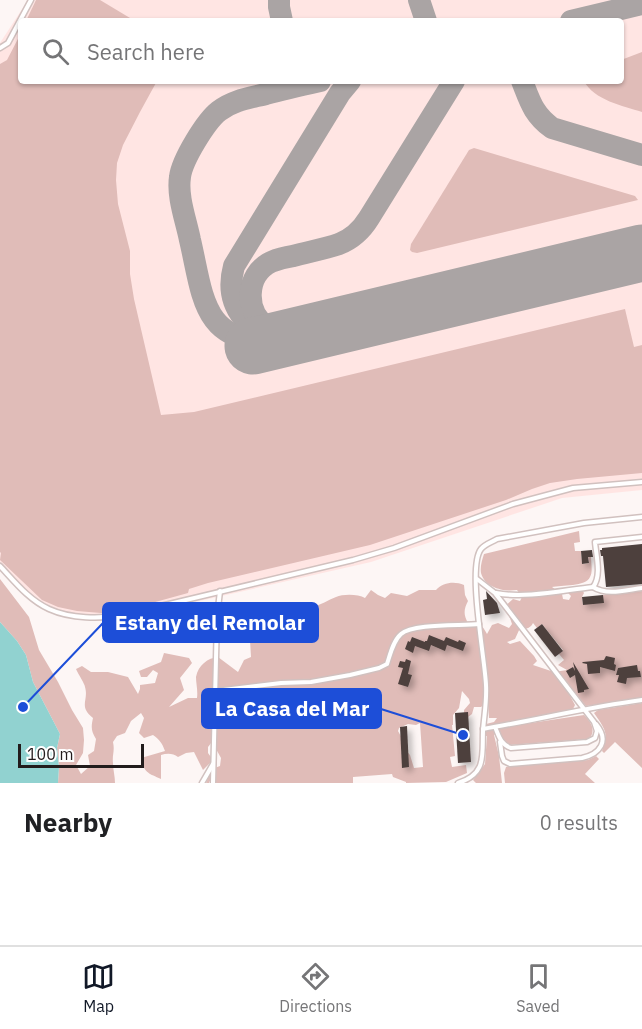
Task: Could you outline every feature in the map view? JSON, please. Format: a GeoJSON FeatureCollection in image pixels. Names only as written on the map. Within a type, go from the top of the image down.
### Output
{"type":"FeatureCollection","features":[{"type":"Feature","properties":{"kind":"lane"},"geometry":{"type":"LineString","coordinates":[[21,18],[31,0]]}},
{"type":"Feature","properties":{"kind":"lane"},"geometry":{"type":"LineString","coordinates":[[0,48],[8,43],[18,24]]}},
{"type":"Feature","properties":{"kind":"lane"},"geometry":{"type":"LineString","coordinates":[[0,566],[22,589],[49,609],[75,616],[106,618],[353,560],[394,548],[513,504],[573,488],[642,482]]}},
{"type":"Feature","properties":{"kind":"lane"},"geometry":{"type":"LineString","coordinates":[[458,783],[473,776],[481,766],[483,759],[487,687],[479,624],[476,564],[481,549],[497,539],[584,523],[642,517]]}},
{"type":"Feature","properties":{"kind":"lane"},"geometry":{"type":"LineString","coordinates":[[593,587],[598,577],[595,542],[642,537]]}},
{"type":"Feature","properties":{"kind":"lane"},"geometry":{"type":"LineString","coordinates":[[477,578],[495,593],[601,730],[603,737],[598,751],[590,756],[510,764],[504,761],[500,739]]}},
{"type":"Feature","properties":{"kind":"lane"},"geometry":{"type":"LineString","coordinates":[[495,593],[527,594],[593,587],[607,592],[642,588]]}},
{"type":"Feature","properties":{"kind":"lane"},"geometry":{"type":"LineString","coordinates":[[213,783],[217,617],[220,591]]}},
{"type":"Feature","properties":{"kind":"lane"},"geometry":{"type":"LineString","coordinates":[[215,691],[281,683],[311,682],[379,668],[387,664],[399,635],[407,630],[428,626],[479,624]]}},
{"type":"Feature","properties":{"kind":"lane"},"geometry":{"type":"LineString","coordinates":[[483,729],[642,700]]}},
{"type":"Feature","properties":{"kind":"lane"},"geometry":{"type":"LineString","coordinates":[[495,727],[504,746],[511,748],[587,742],[595,738],[597,731],[594,722]]}},
{"type":"Feature","properties":{"kind":"lane"},"geometry":{"type":"LineString","coordinates":[[202,783],[213,763]]}},
{"type":"Feature","properties":{"kind":"shaded area"},"geometry":{"type":"Polygon","coordinates":[[[28,0],[642,0],[642,490],[562,498],[371,562],[195,602],[193,599],[113,620],[93,621],[47,612],[32,603],[0,569],[0,43],[28,0]]]}},
{"type":"Feature","properties":{"kind":"shaded area"},"geometry":{"type":"Polygon","coordinates":[[[36,0],[100,0],[130,18],[27,18],[36,0]]]}},
{"type":"Feature","properties":{"kind":"shaded area"},"geometry":{"type":"Polygon","coordinates":[[[18,39],[18,84],[155,84],[123,145],[117,163],[116,180],[118,204],[130,251],[130,274],[134,299],[161,415],[194,412],[625,309],[634,347],[642,345],[642,473],[550,483],[370,545],[208,583],[189,589],[188,593],[119,612],[77,611],[58,607],[42,600],[0,560],[0,64],[7,60],[18,39]]]}},
{"type":"Feature","properties":{"kind":"shaded area"},"geometry":{"type":"Polygon","coordinates":[[[642,52],[642,112],[602,98],[586,84],[624,84],[624,59],[642,52]]]}},
{"type":"Feature","properties":{"kind":"shaded area"},"geometry":{"type":"Polygon","coordinates":[[[474,148],[635,196],[638,200],[417,253],[412,252],[411,244],[469,150],[474,148]]]}},
{"type":"Feature","properties":{"kind":"shaded area"},"geometry":{"type":"Polygon","coordinates":[[[579,531],[580,542],[574,543],[575,551],[581,551],[582,564],[589,563],[588,557],[591,557],[591,575],[584,582],[552,587],[562,594],[563,599],[569,600],[571,596],[567,592],[572,588],[581,588],[584,593],[583,605],[603,595],[642,591],[642,698],[586,706],[574,692],[569,694],[575,705],[573,709],[527,718],[524,724],[584,715],[593,729],[589,739],[509,745],[499,730],[494,735],[502,783],[476,783],[473,780],[485,764],[486,724],[494,722],[497,718],[489,718],[488,701],[481,707],[474,707],[472,714],[468,717],[464,715],[464,710],[470,703],[462,691],[459,708],[453,715],[455,756],[450,757],[452,767],[466,765],[467,773],[446,782],[406,783],[393,777],[392,774],[353,777],[353,783],[211,783],[209,781],[206,783],[212,769],[220,766],[221,758],[216,749],[215,738],[208,747],[208,753],[213,760],[203,770],[194,752],[178,757],[170,754],[161,755],[161,779],[147,772],[142,763],[141,758],[165,751],[153,735],[144,738],[139,733],[144,718],[141,713],[131,721],[125,733],[117,736],[113,742],[115,783],[58,783],[57,748],[60,734],[33,682],[26,655],[0,622],[0,579],[29,617],[39,650],[83,728],[83,753],[76,765],[81,774],[90,766],[88,755],[94,751],[96,739],[92,729],[93,718],[85,707],[85,686],[76,669],[82,666],[91,672],[108,672],[128,677],[138,694],[140,685],[155,683],[158,673],[153,670],[147,677],[141,677],[139,671],[161,662],[164,653],[189,658],[192,663],[180,678],[184,690],[169,707],[188,698],[197,698],[197,673],[207,661],[218,657],[238,672],[244,660],[251,657],[250,640],[260,637],[260,641],[272,640],[280,633],[288,634],[291,627],[289,620],[293,619],[308,618],[319,624],[319,619],[312,607],[342,595],[365,598],[371,590],[385,598],[391,593],[407,596],[419,590],[436,590],[449,583],[464,585],[468,601],[465,617],[468,623],[480,625],[487,634],[492,625],[498,623],[509,628],[512,624],[504,607],[513,599],[520,601],[522,597],[517,590],[501,589],[486,582],[481,573],[484,554],[579,531]],[[533,623],[528,628],[520,628],[515,639],[507,642],[510,644],[520,641],[537,661],[533,665],[554,672],[567,670],[558,665],[564,660],[559,654],[563,650],[542,624],[537,628],[533,623]],[[216,685],[211,705],[203,709],[202,715],[214,728],[218,722],[216,699],[226,689],[219,689],[216,685]],[[420,723],[408,724],[399,728],[398,731],[414,768],[423,767],[420,723]]]}},
{"type":"Feature","properties":{"kind":"shaded area"},"geometry":{"type":"Polygon","coordinates":[[[642,703],[642,768],[615,742],[604,753],[602,751],[606,735],[594,713],[598,710],[642,703]]]}},
{"type":"Feature","properties":{"kind":"shaded area"},"geometry":{"type":"Polygon","coordinates":[[[596,756],[599,759],[585,774],[595,783],[505,783],[506,767],[588,760],[596,756]]]}},
{"type":"Feature","properties":{"kind":"water"},"geometry":{"type":"Polygon","coordinates":[[[0,622],[26,655],[33,682],[60,734],[57,748],[58,783],[0,783],[0,622]]]}},
{"type":"Feature","properties":{"kind":"building"},"geometry":{"type":"Polygon","coordinates":[[[642,544],[642,584],[606,587],[603,556],[600,550],[642,544]]]}},
{"type":"Feature","properties":{"kind":"building"},"geometry":{"type":"Polygon","coordinates":[[[592,550],[593,557],[588,557],[589,563],[582,564],[581,551],[592,550]]]}},
{"type":"Feature","properties":{"kind":"building"},"geometry":{"type":"Polygon","coordinates":[[[486,591],[497,603],[500,613],[485,615],[483,600],[487,599],[486,591]]]}},
{"type":"Feature","properties":{"kind":"building"},"geometry":{"type":"Polygon","coordinates":[[[603,595],[604,603],[583,605],[582,597],[603,595]]]}},
{"type":"Feature","properties":{"kind":"building"},"geometry":{"type":"Polygon","coordinates":[[[542,624],[563,651],[555,657],[534,630],[542,624]]]}},
{"type":"Feature","properties":{"kind":"building"},"geometry":{"type":"Polygon","coordinates":[[[429,635],[444,641],[446,637],[466,643],[463,651],[447,645],[445,651],[431,645],[429,651],[415,646],[413,653],[405,649],[412,637],[425,642],[429,635]]]}},
{"type":"Feature","properties":{"kind":"building"},"geometry":{"type":"Polygon","coordinates":[[[606,656],[615,658],[615,671],[600,667],[600,673],[588,674],[587,664],[583,662],[604,660],[606,656]]]}},
{"type":"Feature","properties":{"kind":"building"},"geometry":{"type":"Polygon","coordinates":[[[406,659],[411,661],[408,674],[412,675],[408,687],[398,684],[403,668],[398,667],[400,661],[405,662],[406,659]]]}},
{"type":"Feature","properties":{"kind":"building"},"geometry":{"type":"Polygon","coordinates":[[[573,662],[589,689],[584,692],[578,693],[575,675],[570,678],[566,671],[573,667],[575,671],[573,662]]]}},
{"type":"Feature","properties":{"kind":"building"},"geometry":{"type":"Polygon","coordinates":[[[637,665],[641,677],[627,678],[626,684],[617,682],[618,668],[637,665]]]}},
{"type":"Feature","properties":{"kind":"building"},"geometry":{"type":"Polygon","coordinates":[[[468,712],[471,762],[458,763],[455,713],[468,712]]]}},
{"type":"Feature","properties":{"kind":"building"},"geometry":{"type":"Polygon","coordinates":[[[407,726],[409,767],[402,768],[400,727],[407,726]]]}},
{"type":"Feature","properties":{"kind":"taxiway"},"geometry":{"type":"LineString","coordinates":[[279,0],[281,18]]}},
{"type":"Feature","properties":{"kind":"taxiway"},"geometry":{"type":"LineString","coordinates":[[419,0],[425,18]]}},
{"type":"Feature","properties":{"kind":"taxiway"},"geometry":{"type":"LineString","coordinates":[[584,18],[642,4]]}},
{"type":"Feature","properties":{"kind":"taxiway"},"geometry":{"type":"LineString","coordinates":[[275,341],[251,340],[233,335],[219,325],[210,313],[198,280],[182,208],[180,177],[195,141],[224,107],[242,100],[308,84]]}},
{"type":"Feature","properties":{"kind":"taxiway"},"geometry":{"type":"LineString","coordinates":[[257,329],[243,317],[234,302],[231,285],[234,266],[348,84]]}},
{"type":"Feature","properties":{"kind":"taxiway"},"geometry":{"type":"LineString","coordinates":[[294,336],[271,330],[260,321],[255,313],[251,294],[256,276],[271,262],[339,244],[359,231],[452,84]]}},
{"type":"Feature","properties":{"kind":"taxiway"},"geometry":{"type":"LineString","coordinates":[[523,84],[536,112],[552,128],[642,155]]}},
{"type":"Feature","properties":{"kind":"runway"},"geometry":{"type":"LineString","coordinates":[[253,346],[642,253]]}},
{"type":"Feature","properties":{"kind":"place","name":"Estany del Remolar"},"geometry":{"type":"Point","coordinates":[23,707]}},
{"type":"Feature","properties":{"kind":"place","name":"La Casa del Mar"},"geometry":{"type":"Point","coordinates":[463,735]}}]}
